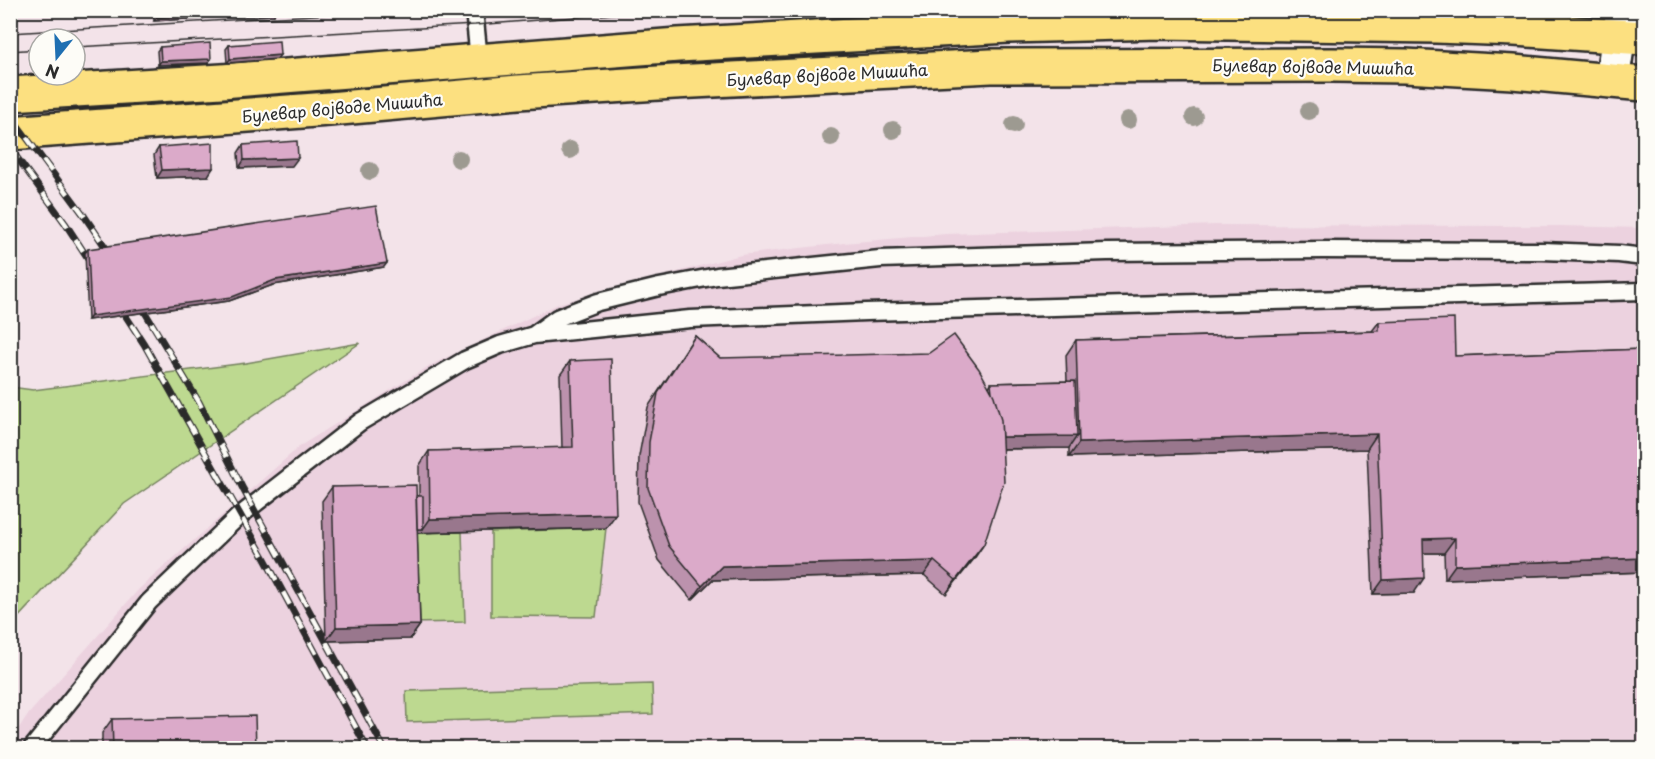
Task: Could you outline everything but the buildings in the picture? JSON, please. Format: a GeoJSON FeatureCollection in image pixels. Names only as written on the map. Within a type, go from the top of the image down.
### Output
{"type":"FeatureCollection","features":[{"type":"Feature","properties":{"kind":"main road"},"geometry":{"type":"LineString","coordinates":[[10,94],[222,81],[689,44],[1159,16],[1514,29],[1629,28]]}},
{"type":"Feature","properties":{"kind":"main road","name":"Булевар војводе Мишића"},"geometry":{"type":"LineString","coordinates":[[10,133],[550,90],[991,66],[1332,65],[1464,69],[1644,84]]}},
{"type":"Feature","properties":{"kind":"street"},"geometry":{"type":"LineString","coordinates":[[1612,80],[1629,28]]}},
{"type":"Feature","properties":{"kind":"lane"},"geometry":{"type":"LineString","coordinates":[[474,10],[479,60]]}},
{"type":"Feature","properties":{"kind":"lane"},"geometry":{"type":"LineString","coordinates":[[534,335],[558,318],[598,302],[659,287],[717,276],[880,259],[1107,252],[1323,249],[1544,251],[1644,257]]}},
{"type":"Feature","properties":{"kind":"lane"},"geometry":{"type":"LineString","coordinates":[[32,748],[149,602],[238,516],[360,422],[465,360],[500,345],[534,335],[690,319],[866,312],[1644,291]]}},
{"type":"Feature","properties":{"kind":"shaded area"},"geometry":{"type":"Polygon","coordinates":[[[1216,225],[1644,228],[1644,748],[11,748],[10,742],[26,717],[139,589],[300,446],[429,366],[560,303],[741,255],[946,234],[1216,225]]]}},
{"type":"Feature","properties":{"kind":"green space"},"geometry":{"type":"Polygon","coordinates":[[[360,343],[124,504],[11,625],[11,387],[33,390],[246,363],[360,343]]]}},
{"type":"Feature","properties":{"kind":"green space"},"geometry":{"type":"Polygon","coordinates":[[[606,528],[596,617],[491,616],[491,532],[606,528]]]}},
{"type":"Feature","properties":{"kind":"green space"},"geometry":{"type":"Polygon","coordinates":[[[462,532],[465,622],[409,623],[406,533],[462,532]]]}},
{"type":"Feature","properties":{"kind":"green space"},"geometry":{"type":"Polygon","coordinates":[[[652,684],[653,714],[407,722],[406,691],[652,684]]]}},
{"type":"Feature","properties":{"kind":"tram line"},"geometry":{"type":"LineString","coordinates":[[10,33],[399,10]]}},
{"type":"Feature","properties":{"kind":"tram line"},"geometry":{"type":"LineString","coordinates":[[87,46],[475,25],[663,10]]}},
{"type":"Feature","properties":{"kind":"tram line"},"geometry":{"type":"LineString","coordinates":[[10,51],[27,50]]}},
{"type":"Feature","properties":{"kind":"railway"},"geometry":{"type":"LineString","coordinates":[[10,115],[114,260]]}},
{"type":"Feature","properties":{"kind":"railway"},"geometry":{"type":"LineString","coordinates":[[10,148],[65,223],[93,266]]}},
{"type":"Feature","properties":{"kind":"railway"},"geometry":{"type":"LineString","coordinates":[[137,299],[199,402],[243,489],[384,748]]}},
{"type":"Feature","properties":{"kind":"railway"},"geometry":{"type":"LineString","coordinates":[[116,301],[144,344],[264,557],[367,748]]}}]}
